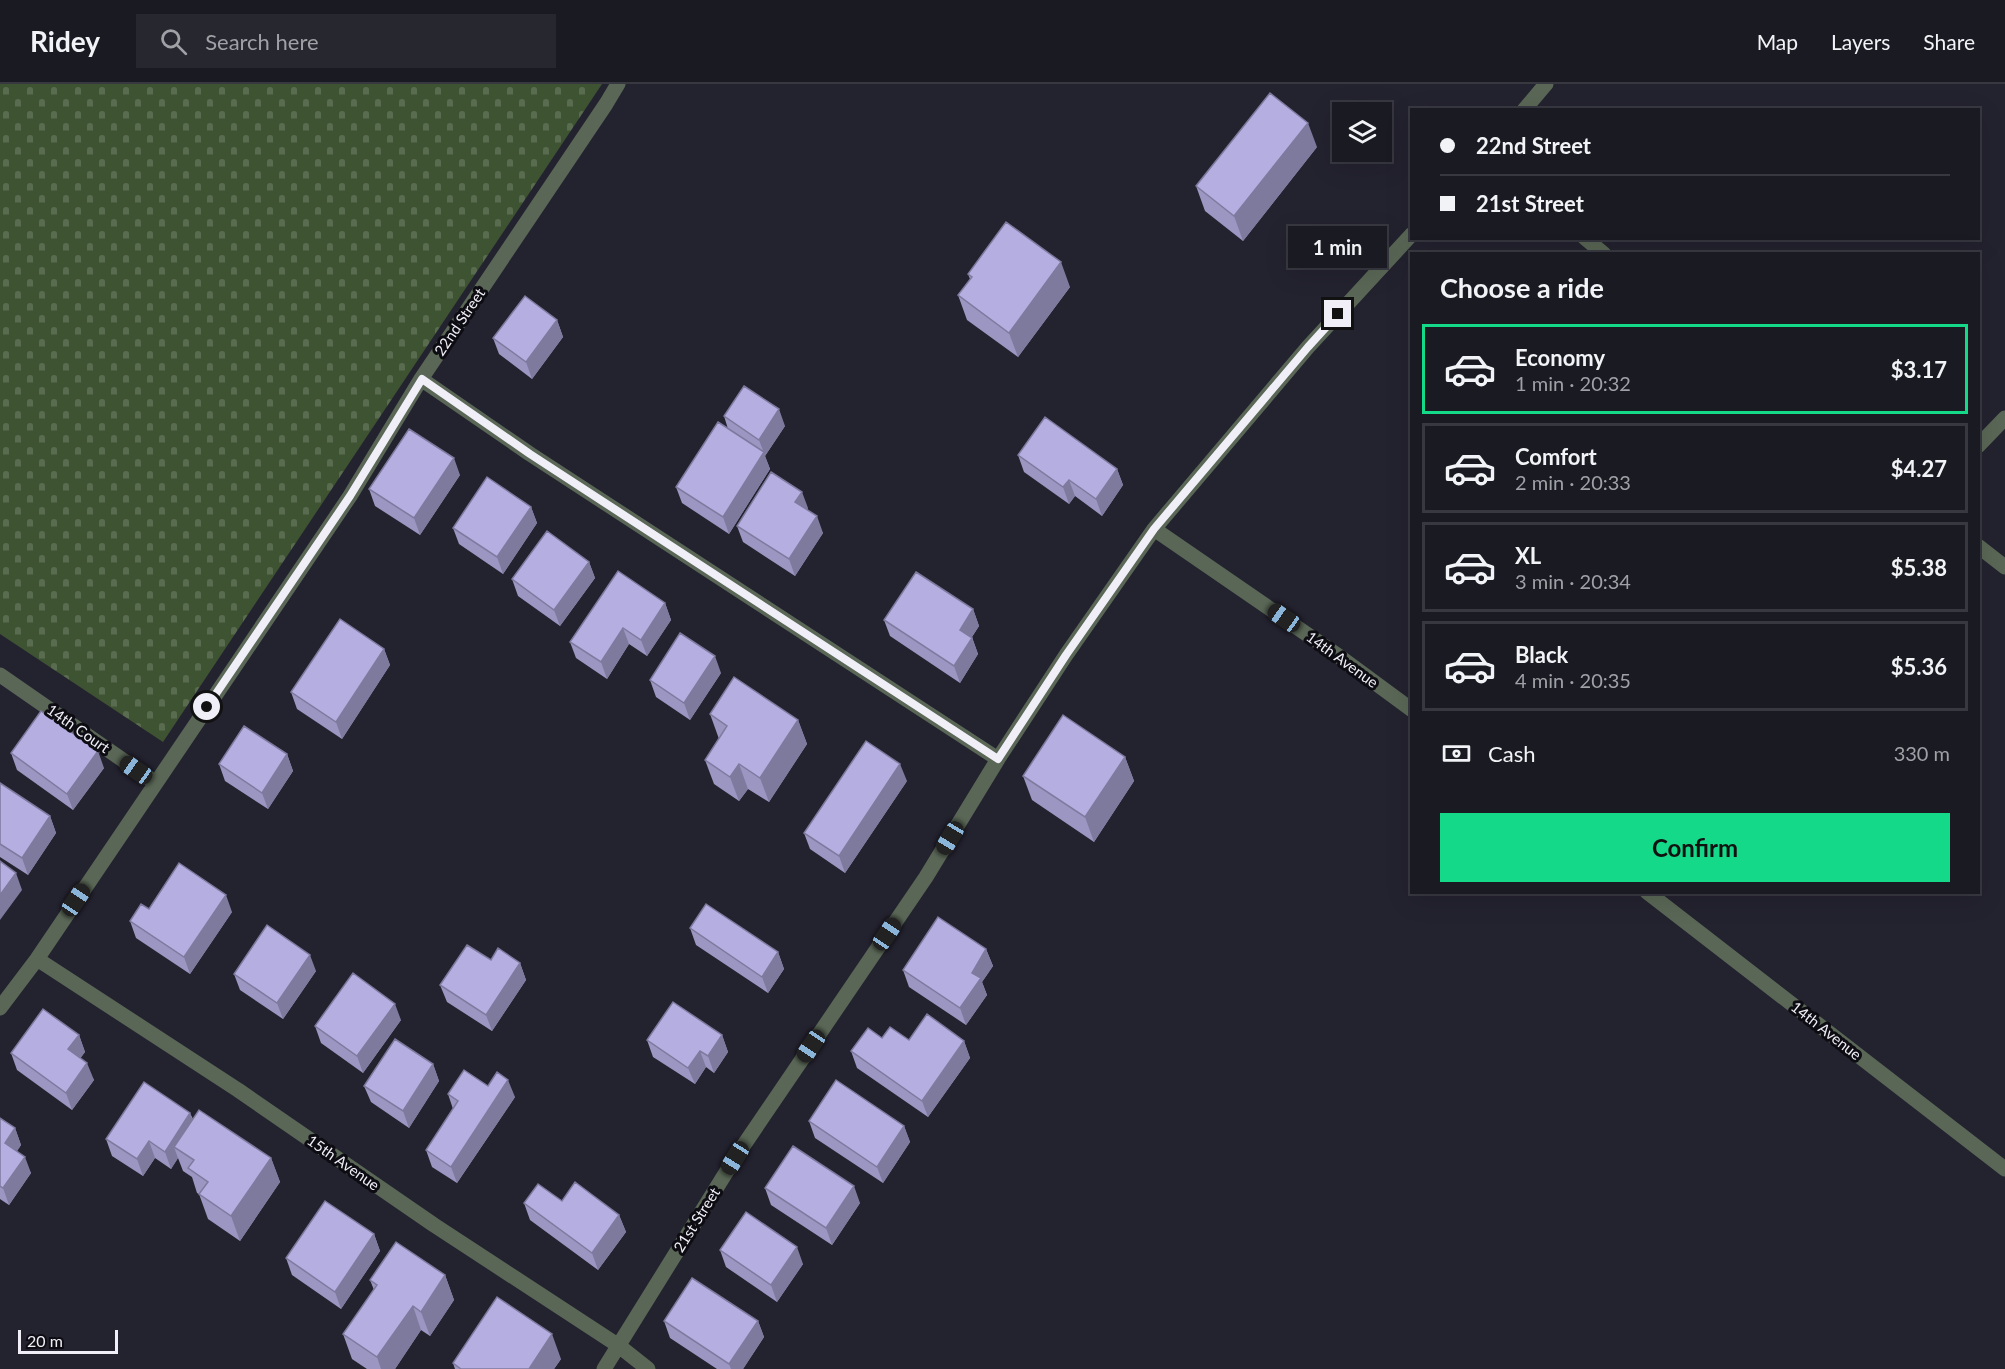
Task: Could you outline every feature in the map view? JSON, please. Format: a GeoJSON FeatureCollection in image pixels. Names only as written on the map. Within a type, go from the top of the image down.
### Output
{"type":"FeatureCollection","features":[{"type":"Feature","properties":{"kind":"street","name":"22nd Street"},"geometry":{"type":"LineString","coordinates":[[0,1007],[37,959],[350,496],[422,379],[618,84]]}},
{"type":"Feature","properties":{"kind":"street"},"geometry":{"type":"LineString","coordinates":[[1526,108],[1546,84]]}},
{"type":"Feature","properties":{"kind":"street","name":"21st Street"},"geometry":{"type":"LineString","coordinates":[[604,1369],[735,1158],[926,878],[998,759],[1066,655],[1154,529],[1308,347],[1410,236]]}},
{"type":"Feature","properties":{"kind":"street"},"geometry":{"type":"LineString","coordinates":[[1587,240],[1602,252]]}},
{"type":"Feature","properties":{"kind":"street"},"geometry":{"type":"LineString","coordinates":[[422,379],[530,454],[998,759]]}},
{"type":"Feature","properties":{"kind":"street"},"geometry":{"type":"LineString","coordinates":[[1980,444],[2005,418]]}},
{"type":"Feature","properties":{"kind":"street","name":"14th Avenue"},"geometry":{"type":"LineString","coordinates":[[1154,529],[1340,657],[1410,709]]}},
{"type":"Feature","properties":{"kind":"street"},"geometry":{"type":"LineString","coordinates":[[1980,548],[2005,567]]}},
{"type":"Feature","properties":{"kind":"street","name":"14th Court"},"geometry":{"type":"LineString","coordinates":[[0,675],[156,783]]}},
{"type":"Feature","properties":{"kind":"street","name":"14th Avenue"},"geometry":{"type":"LineString","coordinates":[[1650,894],[2005,1169]]}},
{"type":"Feature","properties":{"kind":"street","name":"15th Avenue"},"geometry":{"type":"LineString","coordinates":[[37,959],[238,1090],[434,1225],[619,1346],[648,1369]]}},
{"type":"Feature","properties":{"kind":"green space"},"geometry":{"type":"Polygon","coordinates":[[[0,84],[602,84],[163,742],[0,634],[0,84]]]}},
{"type":"Feature","properties":{"kind":"building"},"geometry":{"type":"Polygon","coordinates":[[[1270,93],[1308,123],[1234,216],[1196,186],[1270,93]]]}},
{"type":"Feature","properties":{"kind":"building"},"geometry":{"type":"Polygon","coordinates":[[[1006,222],[1061,262],[1009,333],[958,295],[972,277],[968,274],[1006,222]]]}},
{"type":"Feature","properties":{"kind":"building"},"geometry":{"type":"Polygon","coordinates":[[[525,296],[557,320],[526,362],[493,338],[525,296]]]}},
{"type":"Feature","properties":{"kind":"building"},"geometry":{"type":"Polygon","coordinates":[[[744,386],[779,409],[759,440],[724,416],[744,386]]]}},
{"type":"Feature","properties":{"kind":"building"},"geometry":{"type":"Polygon","coordinates":[[[1045,417],[1117,469],[1096,499],[1069,480],[1063,487],[1018,455],[1045,417]]]}},
{"type":"Feature","properties":{"kind":"building"},"geometry":{"type":"Polygon","coordinates":[[[718,422],[764,452],[723,517],[676,487],[718,422]]]}},
{"type":"Feature","properties":{"kind":"building"},"geometry":{"type":"Polygon","coordinates":[[[409,429],[454,458],[414,518],[369,489],[409,429]]]}},
{"type":"Feature","properties":{"kind":"building"},"geometry":{"type":"Polygon","coordinates":[[[771,472],[802,492],[795,502],[817,516],[789,559],[737,526],[771,472]]]}},
{"type":"Feature","properties":{"kind":"building"},"geometry":{"type":"Polygon","coordinates":[[[487,477],[531,507],[497,557],[453,528],[487,477]]]}},
{"type":"Feature","properties":{"kind":"building"},"geometry":{"type":"Polygon","coordinates":[[[547,531],[589,562],[554,610],[512,579],[547,531]]]}},
{"type":"Feature","properties":{"kind":"building"},"geometry":{"type":"Polygon","coordinates":[[[618,571],[665,603],[641,640],[623,628],[601,662],[570,642],[618,571]]]}},
{"type":"Feature","properties":{"kind":"building"},"geometry":{"type":"Polygon","coordinates":[[[916,572],[973,609],[960,630],[972,638],[954,666],[884,620],[916,572]]]}},
{"type":"Feature","properties":{"kind":"building"},"geometry":{"type":"Polygon","coordinates":[[[340,619],[384,649],[336,722],[291,692],[340,619]]]}},
{"type":"Feature","properties":{"kind":"building"},"geometry":{"type":"Polygon","coordinates":[[[680,633],[715,656],[684,703],[650,680],[680,633]]]}},
{"type":"Feature","properties":{"kind":"building"},"geometry":{"type":"Polygon","coordinates":[[[734,677],[798,720],[760,778],[739,764],[730,777],[705,760],[727,726],[710,714],[734,677]]]}},
{"type":"Feature","properties":{"kind":"building"},"geometry":{"type":"Polygon","coordinates":[[[41,711],[98,751],[67,794],[11,753],[41,711]]]}},
{"type":"Feature","properties":{"kind":"building"},"geometry":{"type":"Polygon","coordinates":[[[1063,715],[1125,757],[1085,817],[1023,776],[1063,715]]]}},
{"type":"Feature","properties":{"kind":"building"},"geometry":{"type":"Polygon","coordinates":[[[244,726],[287,754],[262,793],[219,764],[244,726]]]}},
{"type":"Feature","properties":{"kind":"building"},"geometry":{"type":"Polygon","coordinates":[[[866,741],[900,764],[839,856],[804,833],[866,741]]]}},
{"type":"Feature","properties":{"kind":"building"},"geometry":{"type":"Polygon","coordinates":[[[0,783],[50,816],[22,858],[0,844],[0,783]]]}},
{"type":"Feature","properties":{"kind":"building"},"geometry":{"type":"Polygon","coordinates":[[[0,861],[16,873],[0,895],[0,861]]]}},
{"type":"Feature","properties":{"kind":"building"},"geometry":{"type":"Polygon","coordinates":[[[179,863],[226,895],[184,957],[130,921],[141,904],[149,909],[179,863]]]}},
{"type":"Feature","properties":{"kind":"building"},"geometry":{"type":"Polygon","coordinates":[[[706,904],[778,952],[762,977],[690,928],[706,904]]]}},
{"type":"Feature","properties":{"kind":"building"},"geometry":{"type":"Polygon","coordinates":[[[938,917],[986,949],[972,973],[981,978],[960,1008],[903,970],[938,917]]]}},
{"type":"Feature","properties":{"kind":"building"},"geometry":{"type":"Polygon","coordinates":[[[267,925],[310,955],[277,1003],[234,974],[267,925]]]}},
{"type":"Feature","properties":{"kind":"building"},"geometry":{"type":"Polygon","coordinates":[[[467,945],[491,960],[498,948],[520,963],[486,1015],[440,985],[467,945]]]}},
{"type":"Feature","properties":{"kind":"building"},"geometry":{"type":"Polygon","coordinates":[[[353,973],[395,1004],[357,1056],[315,1026],[353,973]]]}},
{"type":"Feature","properties":{"kind":"building"},"geometry":{"type":"Polygon","coordinates":[[[673,1002],[722,1035],[708,1056],[700,1051],[688,1068],[647,1040],[673,1002]]]}},
{"type":"Feature","properties":{"kind":"building"},"geometry":{"type":"Polygon","coordinates":[[[43,1009],[79,1035],[68,1049],[87,1063],[66,1093],[11,1053],[43,1009]]]}},
{"type":"Feature","properties":{"kind":"building"},"geometry":{"type":"Polygon","coordinates":[[[927,1014],[964,1041],[922,1101],[851,1051],[868,1028],[882,1038],[890,1027],[909,1040],[927,1014]]]}},
{"type":"Feature","properties":{"kind":"building"},"geometry":{"type":"Polygon","coordinates":[[[395,1039],[433,1064],[403,1111],[364,1086],[395,1039]]]}},
{"type":"Feature","properties":{"kind":"building"},"geometry":{"type":"Polygon","coordinates":[[[464,1070],[488,1086],[497,1072],[508,1080],[451,1167],[426,1150],[458,1101],[448,1094],[464,1070]]]}},
{"type":"Feature","properties":{"kind":"building"},"geometry":{"type":"Polygon","coordinates":[[[836,1080],[904,1126],[877,1167],[809,1121],[836,1080]]]}},
{"type":"Feature","properties":{"kind":"building"},"geometry":{"type":"Polygon","coordinates":[[[144,1082],[190,1113],[165,1152],[149,1141],[137,1159],[106,1139],[144,1082]]]}},
{"type":"Feature","properties":{"kind":"building"},"geometry":{"type":"Polygon","coordinates":[[[199,1110],[271,1158],[231,1216],[199,1194],[208,1182],[188,1168],[194,1160],[174,1147],[199,1110]]]}},
{"type":"Feature","properties":{"kind":"building"},"geometry":{"type":"Polygon","coordinates":[[[0,1118],[15,1128],[5,1143],[25,1157],[3,1188],[0,1186],[0,1118]]]}},
{"type":"Feature","properties":{"kind":"building"},"geometry":{"type":"Polygon","coordinates":[[[793,1146],[854,1186],[826,1228],[765,1188],[793,1146]]]}},
{"type":"Feature","properties":{"kind":"building"},"geometry":{"type":"Polygon","coordinates":[[[575,1182],[619,1215],[592,1253],[524,1203],[538,1184],[562,1201],[575,1182]]]}},
{"type":"Feature","properties":{"kind":"building"},"geometry":{"type":"Polygon","coordinates":[[[325,1201],[374,1234],[335,1292],[286,1258],[325,1201]]]}},
{"type":"Feature","properties":{"kind":"building"},"geometry":{"type":"Polygon","coordinates":[[[746,1212],[797,1247],[771,1285],[720,1250],[746,1212]]]}},
{"type":"Feature","properties":{"kind":"building"},"geometry":{"type":"Polygon","coordinates":[[[396,1242],[445,1275],[421,1312],[413,1306],[377,1357],[343,1334],[377,1285],[370,1280],[396,1242]]]}},
{"type":"Feature","properties":{"kind":"building"},"geometry":{"type":"Polygon","coordinates":[[[692,1278],[758,1321],[729,1364],[664,1321],[692,1278]]]}},
{"type":"Feature","properties":{"kind":"building"},"geometry":{"type":"Polygon","coordinates":[[[497,1297],[552,1334],[529,1369],[461,1369],[453,1363],[497,1297]]]}},
{"type":"Feature","properties":{"kind":"route"},"geometry":{"type":"LineString","coordinates":[[207,707],[350,496],[422,379],[530,454],[998,759],[1066,655],[1154,529],[1338,314]]}}]}
